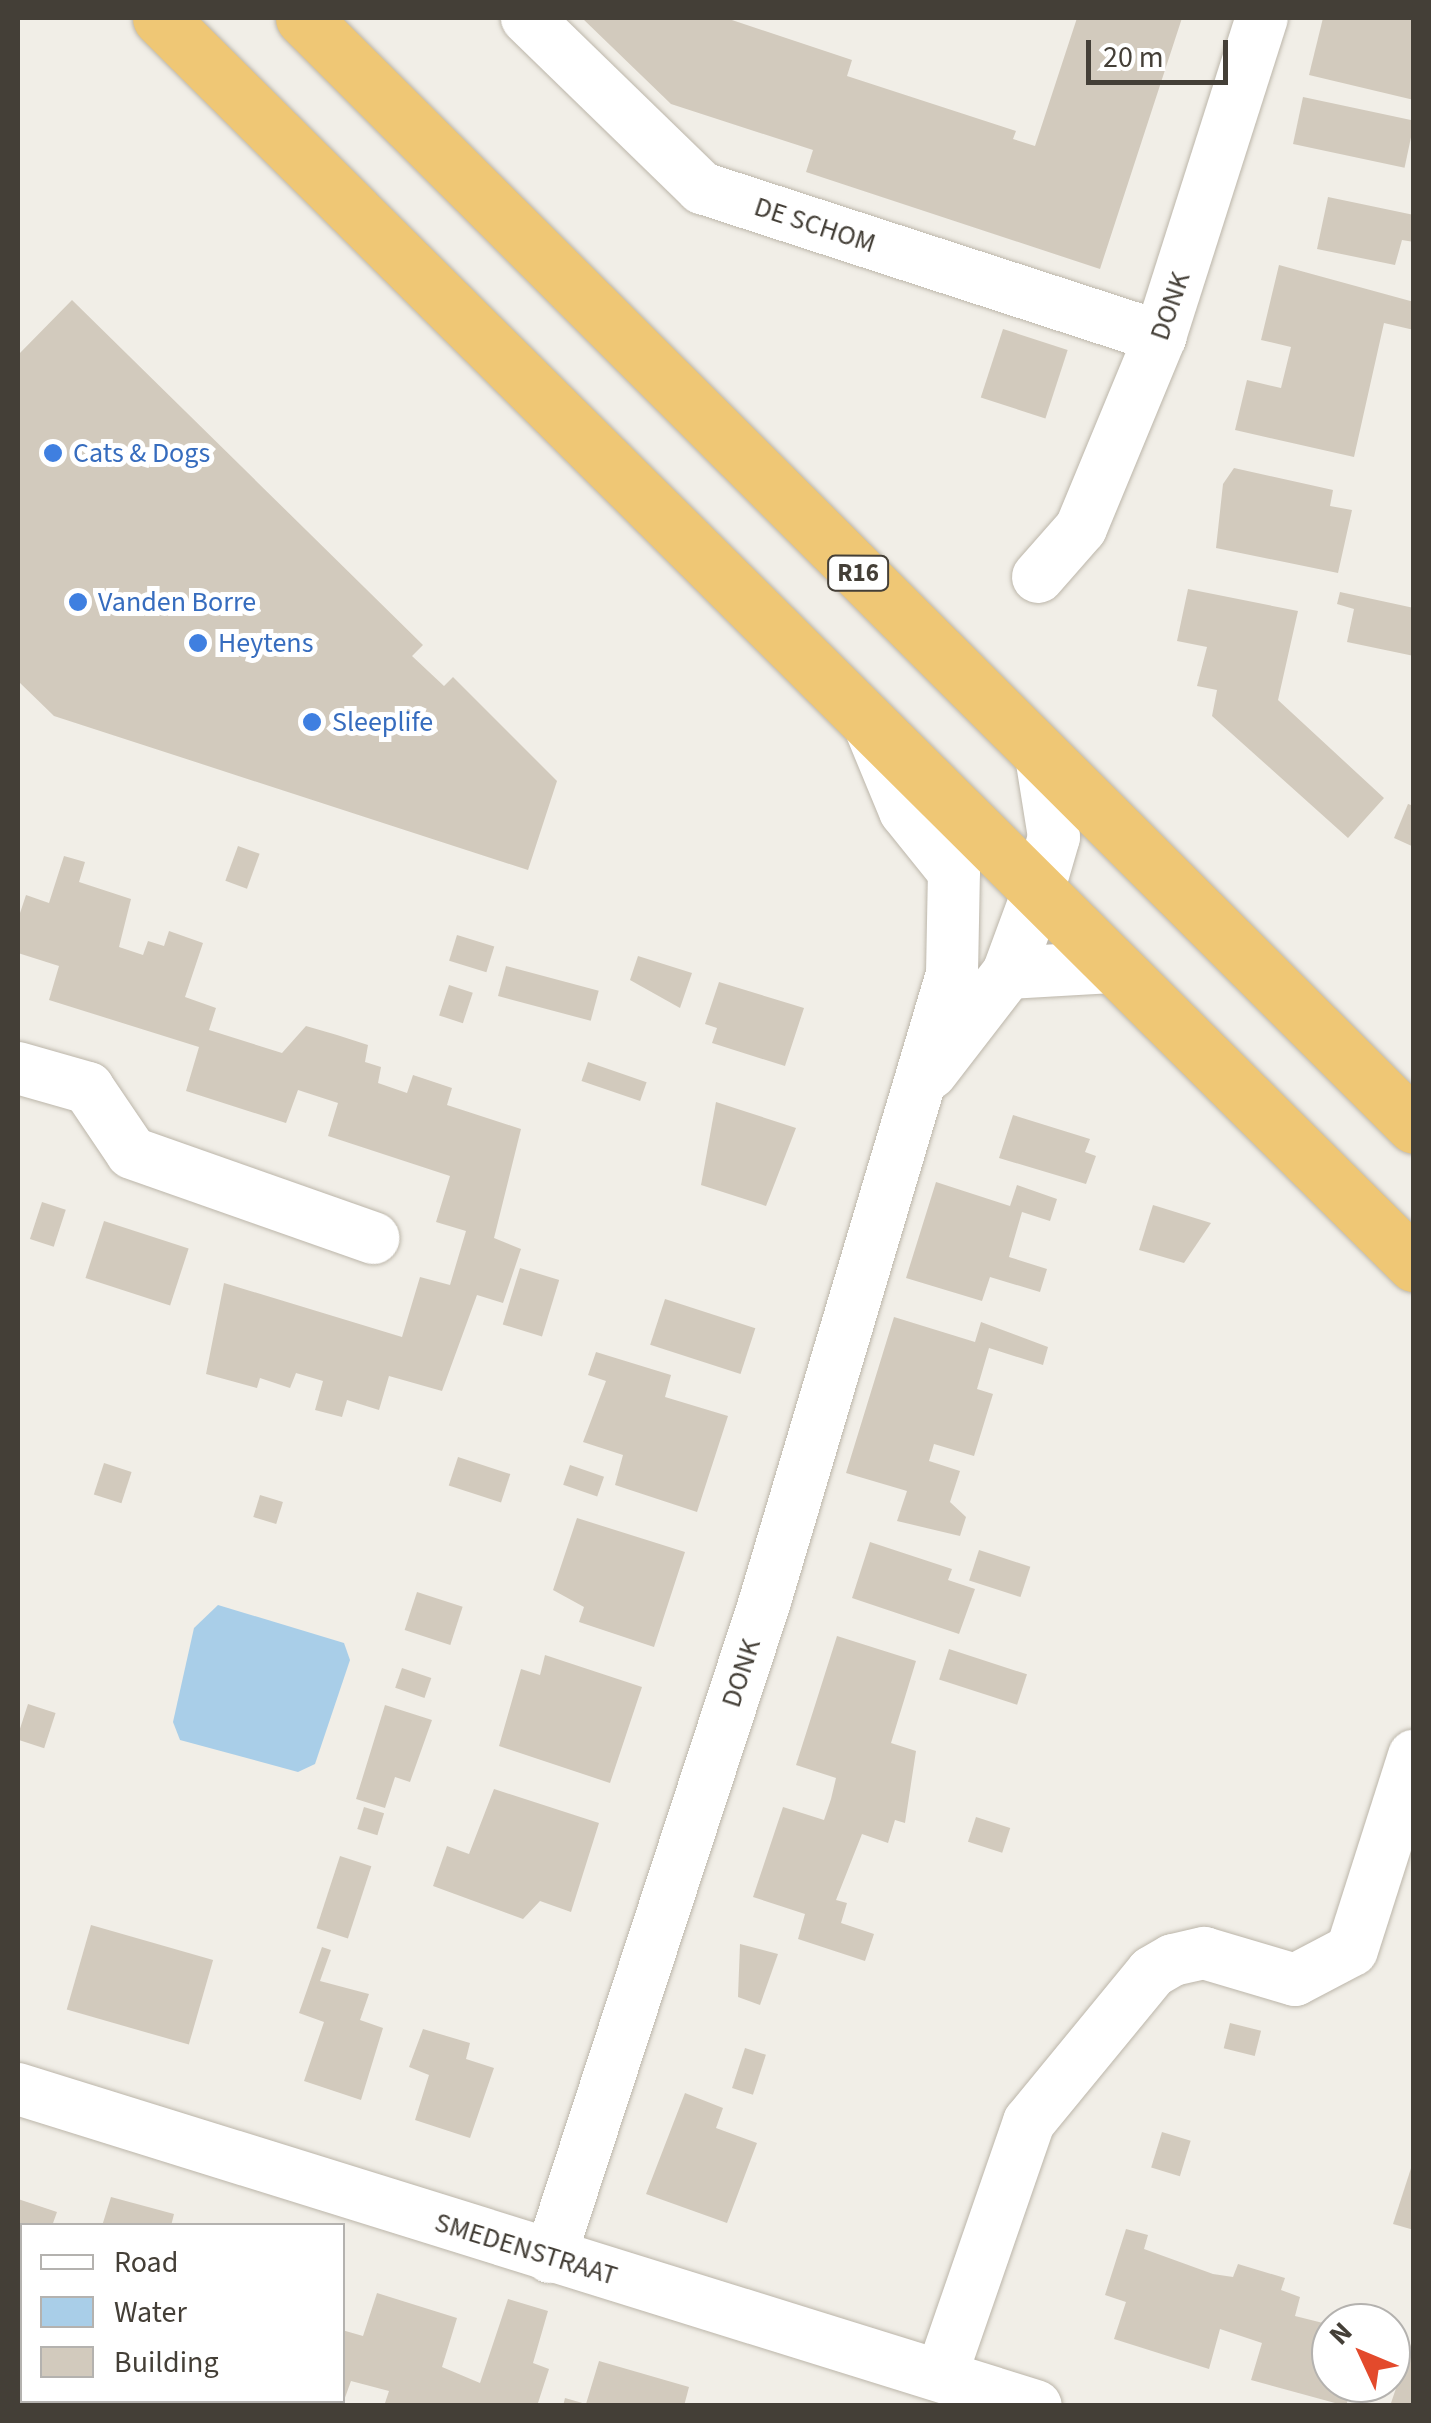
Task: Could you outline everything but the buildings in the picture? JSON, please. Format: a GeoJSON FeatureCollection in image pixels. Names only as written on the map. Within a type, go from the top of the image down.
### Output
{"type":"FeatureCollection","features":[{"type":"Feature","properties":{"kind":"highway"},"geometry":{"type":"LineString","coordinates":[[160,18],[1414,1264]]}},
{"type":"Feature","properties":{"kind":"highway","name":"R16"},"geometry":{"type":"LineString","coordinates":[[303,18],[1414,1126]]}},
{"type":"Feature","properties":{"kind":"street","name":"DE SCHOM"},"geometry":{"type":"LineString","coordinates":[[527,18],[702,188],[1160,338]]}},
{"type":"Feature","properties":{"kind":"street","name":"DONK"},"geometry":{"type":"LineString","coordinates":[[1038,576],[1081,528],[1160,338],[1262,18]]}},
{"type":"Feature","properties":{"kind":"street","name":"DONK"},"geometry":{"type":"LineString","coordinates":[[550,2257],[765,1601],[952,974],[959,890],[942,846],[906,811],[869,724]]}},
{"type":"Feature","properties":{"kind":"street","name":"DONK"},"geometry":{"type":"LineString","coordinates":[[920,1086],[1008,973],[1038,892],[1054,837],[1041,756]]}},
{"type":"Feature","properties":{"kind":"street"},"geometry":{"type":"LineString","coordinates":[[1008,973],[1112,967]]}},
{"type":"Feature","properties":{"kind":"street"},"geometry":{"type":"LineString","coordinates":[[18,1068],[88,1088],[132,1153],[374,1238]]}},
{"type":"Feature","properties":{"kind":"street"},"geometry":{"type":"LineString","coordinates":[[941,2376],[1016,2145],[1054,2092],[1173,1960],[1204,1953],[1295,1980],[1352,1950],[1401,1838],[1414,1756]]}},
{"type":"Feature","properties":{"kind":"street","name":"SMEDENSTRAAT"},"geometry":{"type":"LineString","coordinates":[[18,2089],[1036,2406]]}},
{"type":"Feature","properties":{"kind":"water"},"geometry":{"type":"Polygon","coordinates":[[[218,1605],[344,1643],[350,1660],[315,1764],[298,1772],[180,1740],[173,1722],[194,1628],[218,1605]]]}},
{"type":"Feature","properties":{"kind":"place","name":"Cats & Dogs"},"geometry":{"type":"Point","coordinates":[53,453]}},
{"type":"Feature","properties":{"kind":"place","name":"Vanden Borre"},"geometry":{"type":"Point","coordinates":[78,602]}},
{"type":"Feature","properties":{"kind":"place","name":"Heytens"},"geometry":{"type":"Point","coordinates":[198,643]}},
{"type":"Feature","properties":{"kind":"place","name":"Sleeplife"},"geometry":{"type":"Point","coordinates":[312,722]}}]}
